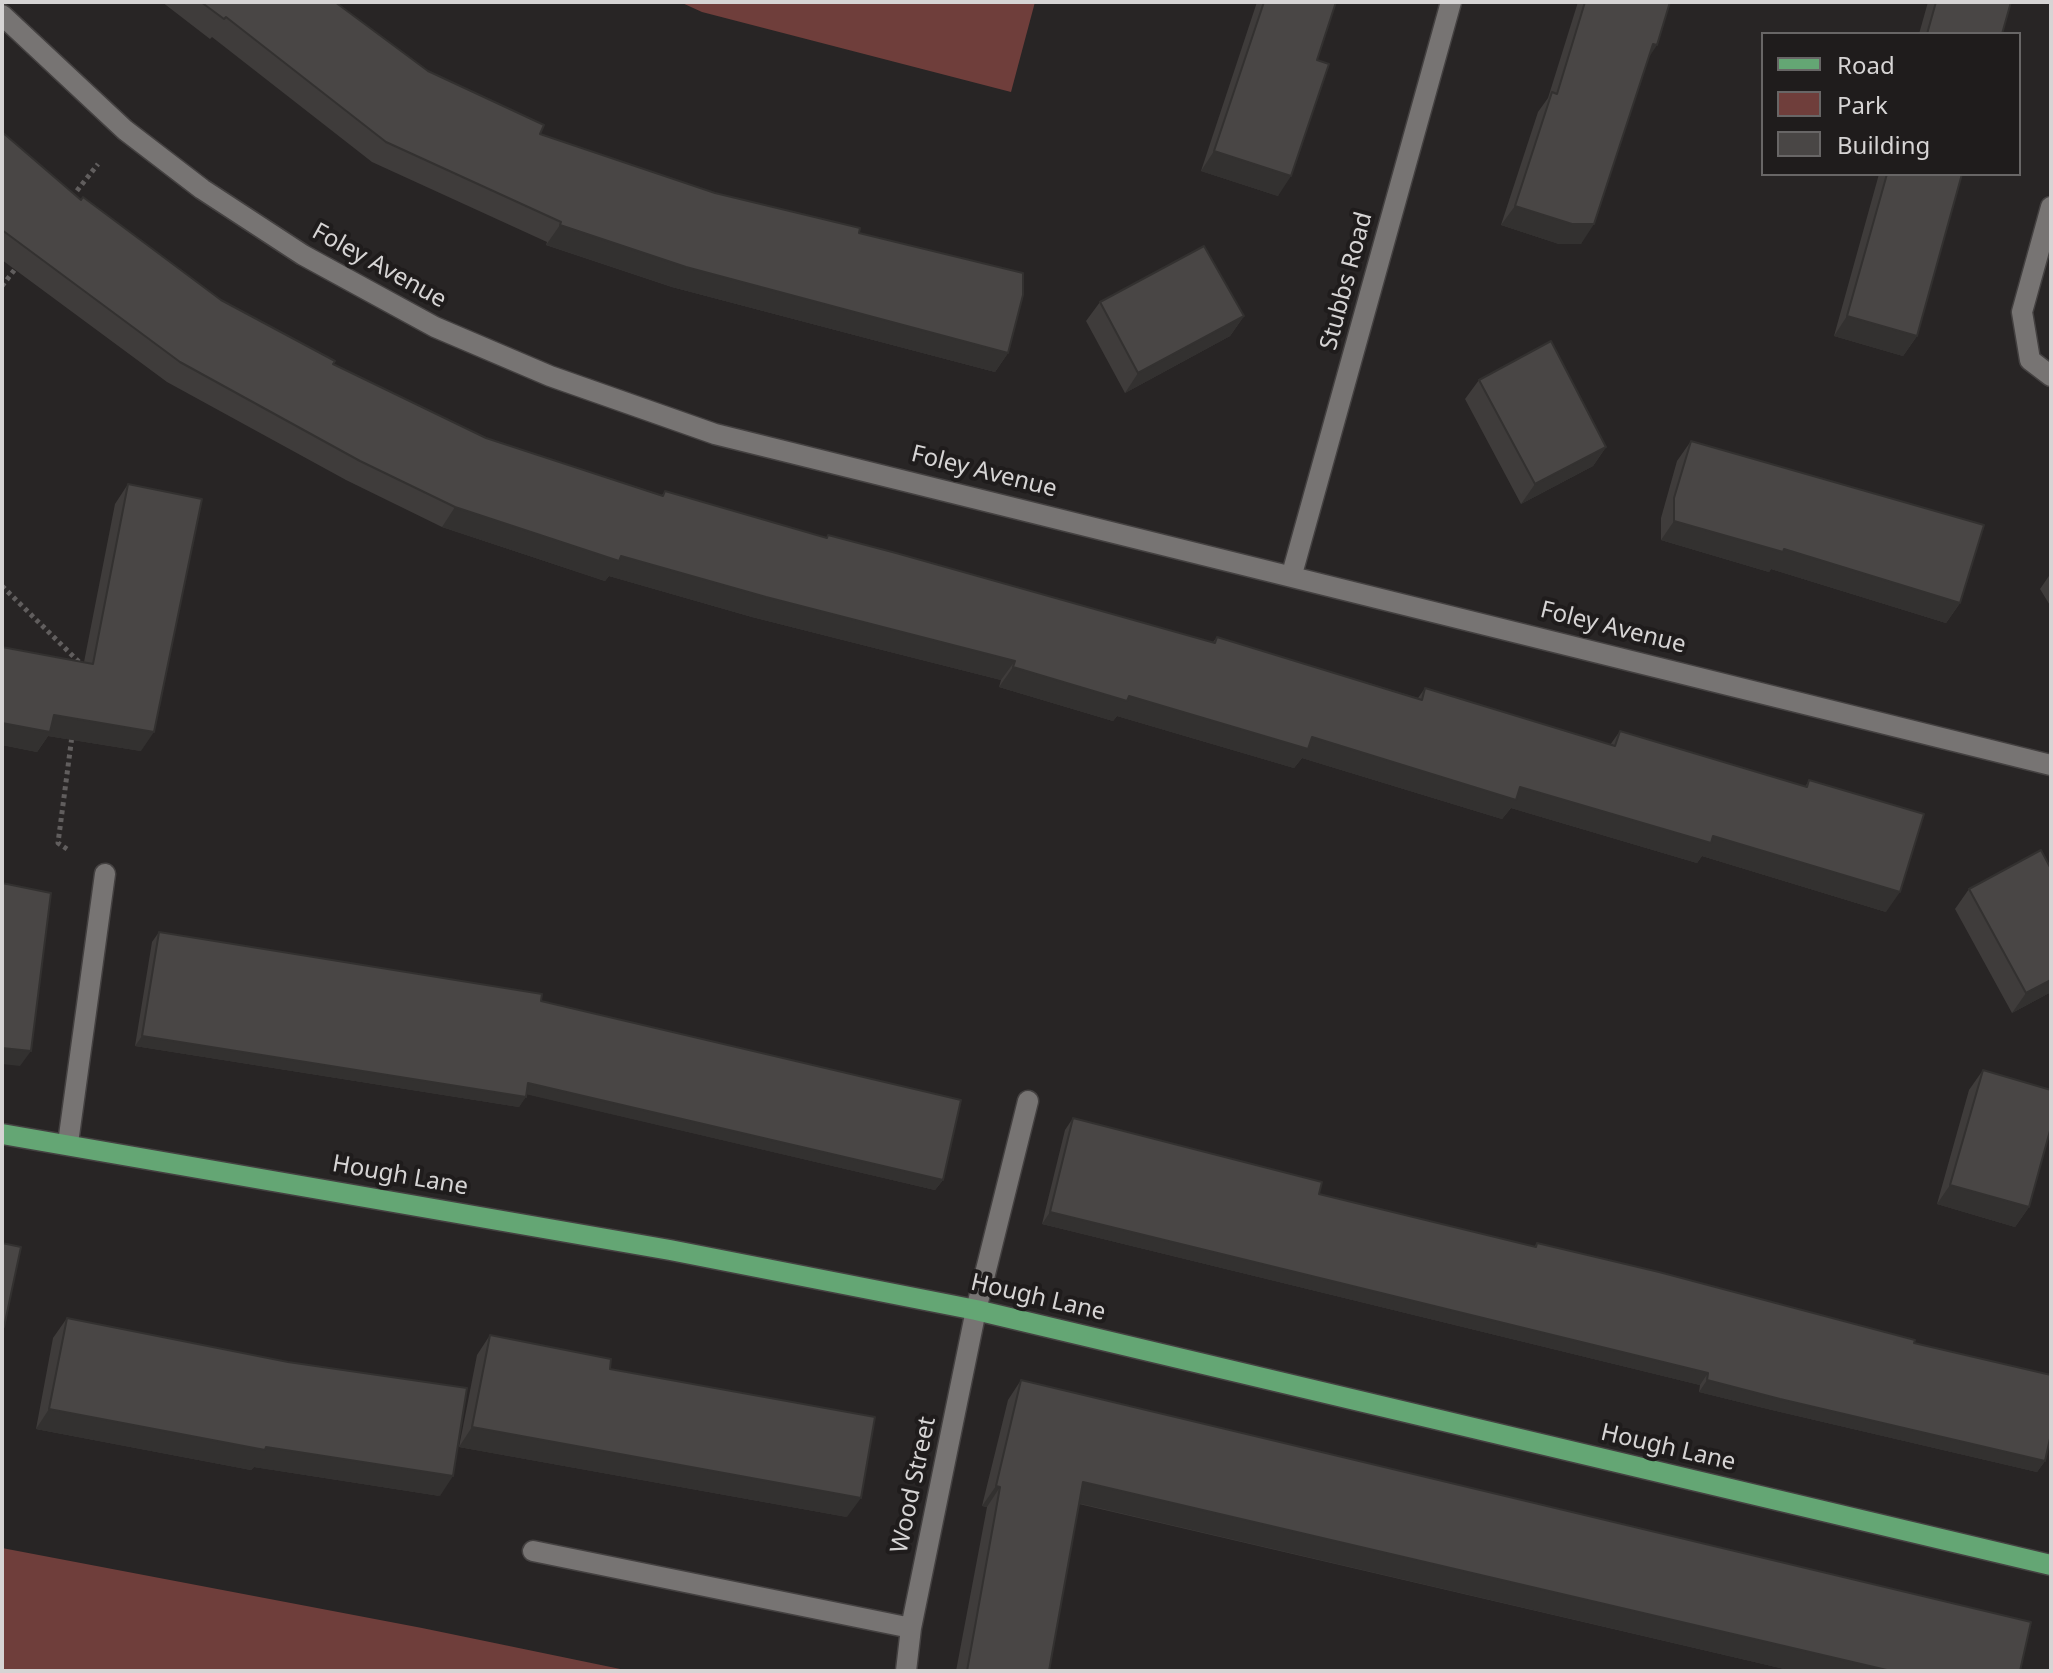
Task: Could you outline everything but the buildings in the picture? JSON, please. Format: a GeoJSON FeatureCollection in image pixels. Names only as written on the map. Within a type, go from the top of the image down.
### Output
{"type":"FeatureCollection","features":[{"type":"Feature","properties":{"kind":"main road","name":"Hough Lane"},"geometry":{"type":"LineString","coordinates":[[2,1134],[68,1143],[670,1250],[976,1310],[2051,1565]]}},
{"type":"Feature","properties":{"kind":"street","name":"Stubbs Road"},"geometry":{"type":"LineString","coordinates":[[1292,574],[1451,2]]}},
{"type":"Feature","properties":{"kind":"street","name":"Foley Avenue"},"geometry":{"type":"LineString","coordinates":[[2,15],[125,130],[202,189],[303,255],[435,327],[550,376],[715,434],[1292,574],[2051,765]]}},
{"type":"Feature","properties":{"kind":"street"},"geometry":{"type":"LineString","coordinates":[[2051,207],[2022,312],[2030,360],[2051,376]]}},
{"type":"Feature","properties":{"kind":"street"},"geometry":{"type":"LineString","coordinates":[[68,1143],[105,874]]}},
{"type":"Feature","properties":{"kind":"street","name":"Wood Street"},"geometry":{"type":"LineString","coordinates":[[906,1671],[911,1628],[976,1310],[1028,1101]]}},
{"type":"Feature","properties":{"kind":"street"},"geometry":{"type":"LineString","coordinates":[[533,1551],[911,1628]]}},
{"type":"Feature","properties":{"kind":"path"},"geometry":{"type":"LineString","coordinates":[[68,202],[125,130]]}},
{"type":"Feature","properties":{"kind":"path"},"geometry":{"type":"LineString","coordinates":[[2,286],[21,262]]}},
{"type":"Feature","properties":{"kind":"path"},"geometry":{"type":"LineString","coordinates":[[2,586],[81,664],[79,679]]}},
{"type":"Feature","properties":{"kind":"path"},"geometry":{"type":"LineString","coordinates":[[73,724],[58,843],[105,874]]}},
{"type":"Feature","properties":{"kind":"green space"},"geometry":{"type":"Polygon","coordinates":[[[680,2],[1035,2],[1011,92],[702,12],[680,2]]]}},
{"type":"Feature","properties":{"kind":"green space"},"geometry":{"type":"Polygon","coordinates":[[[2,1548],[422,1628],[630,1671],[2,1671],[2,1548]]]}}]}
